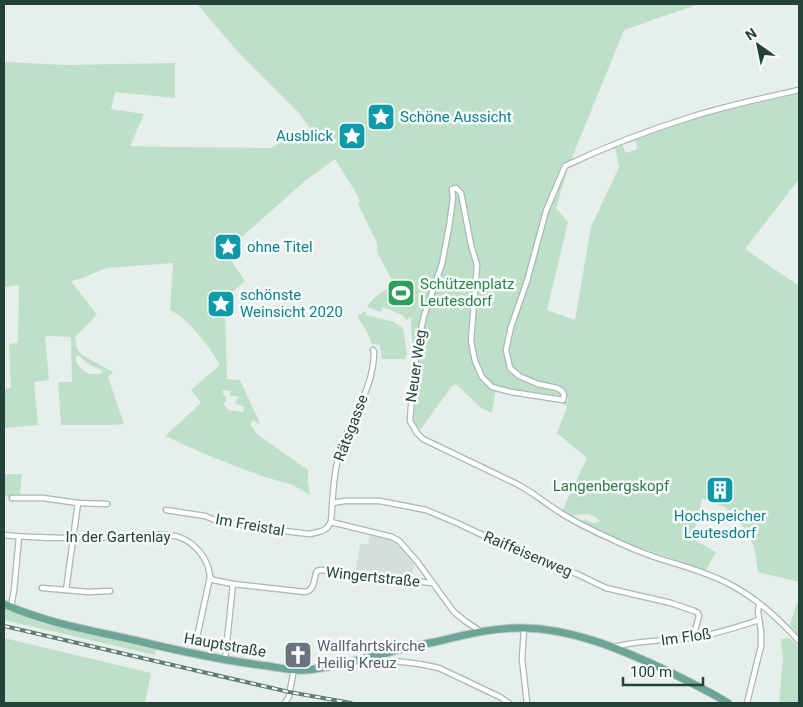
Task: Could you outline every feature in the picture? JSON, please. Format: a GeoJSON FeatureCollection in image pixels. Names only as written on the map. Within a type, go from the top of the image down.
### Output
{"type":"FeatureCollection","features":[{"type":"Feature","properties":{"kind":"main road","name":"Hauptstraße"},"geometry":{"type":"LineString","coordinates":[[4,604],[57,623],[202,656],[294,670],[320,668],[481,632],[509,628],[548,630],[568,633],[612,647],[678,676],[728,703]]}},
{"type":"Feature","properties":{"kind":"street","name":"Neuer Weg"},"geometry":{"type":"LineString","coordinates":[[799,90],[721,108],[692,117],[592,153],[565,166],[546,210],[527,281],[511,327],[506,350],[510,368],[519,376],[538,384],[558,388],[564,395],[563,400],[492,387],[482,377],[475,361],[471,341],[477,265],[471,245],[461,193],[454,188],[452,189],[453,198],[442,264],[424,316],[419,338],[410,421],[417,434],[423,439],[532,492],[558,512],[573,520],[632,548],[728,583],[746,594],[782,622],[799,641]]}},
{"type":"Feature","properties":{"kind":"street","name":"Rätsgasse"},"geometry":{"type":"LineString","coordinates":[[331,522],[337,462],[342,444],[356,415],[374,366],[373,350]]}},
{"type":"Feature","properties":{"kind":"street"},"geometry":{"type":"LineString","coordinates":[[12,498],[42,498],[78,503],[107,504]]}},
{"type":"Feature","properties":{"kind":"street","name":"Raiffeisenweg"},"geometry":{"type":"LineString","coordinates":[[332,503],[380,501],[426,510],[536,560],[577,574],[606,588],[670,603],[694,611],[699,616],[693,638]]}},
{"type":"Feature","properties":{"kind":"street"},"geometry":{"type":"LineString","coordinates":[[66,590],[78,503]]}},
{"type":"Feature","properties":{"kind":"street","name":"Im Freistal"},"geometry":{"type":"LineString","coordinates":[[166,510],[267,529],[310,534],[322,531],[331,522]]}},
{"type":"Feature","properties":{"kind":"street"},"geometry":{"type":"LineString","coordinates":[[331,522],[400,541],[454,612],[481,632]]}},
{"type":"Feature","properties":{"kind":"street","name":"In der Gartenlay"},"geometry":{"type":"LineString","coordinates":[[4,535],[73,538],[166,535],[180,537],[188,541],[204,557],[210,577]]}},
{"type":"Feature","properties":{"kind":"street"},"geometry":{"type":"LineString","coordinates":[[11,607],[19,537]]}},
{"type":"Feature","properties":{"kind":"street","name":"Wingertstraße"},"geometry":{"type":"LineString","coordinates":[[210,577],[213,580],[233,584],[305,592],[311,590],[317,571],[321,570],[432,583]]}},
{"type":"Feature","properties":{"kind":"street"},"geometry":{"type":"LineString","coordinates":[[197,637],[210,577]]}},
{"type":"Feature","properties":{"kind":"street"},"geometry":{"type":"LineString","coordinates":[[225,660],[233,584]]}},
{"type":"Feature","properties":{"kind":"street"},"geometry":{"type":"LineString","coordinates":[[42,588],[88,592],[110,591]]}},
{"type":"Feature","properties":{"kind":"street"},"geometry":{"type":"LineString","coordinates":[[747,703],[761,646],[759,605]]}},
{"type":"Feature","properties":{"kind":"street","name":"Im Floß"},"geometry":{"type":"LineString","coordinates":[[612,647],[693,638],[759,620]]}},
{"type":"Feature","properties":{"kind":"street"},"geometry":{"type":"LineString","coordinates":[[524,628],[522,659],[527,703]]}},
{"type":"Feature","properties":{"kind":"street"},"geometry":{"type":"LineString","coordinates":[[373,656],[378,659],[439,668],[509,703]]}},
{"type":"Feature","properties":{"kind":"street"},"geometry":{"type":"LineString","coordinates":[[285,703],[290,692],[294,670]]}},
{"type":"Feature","properties":{"kind":"shaded area"},"geometry":{"type":"Polygon","coordinates":[[[370,533],[398,543],[414,560],[412,578],[355,573],[360,544],[368,544],[370,533]]]}},
{"type":"Feature","properties":{"kind":"green space","name":"Langenbergskopf"},"geometry":{"type":"Polygon","coordinates":[[[197,4],[699,4],[624,30],[569,165],[556,208],[568,222],[547,310],[575,320],[591,227],[619,167],[615,147],[697,118],[799,93],[799,179],[745,249],[799,286],[799,582],[758,572],[754,546],[734,511],[727,515],[727,508],[702,498],[698,519],[691,538],[716,552],[706,570],[626,543],[582,522],[584,519],[594,523],[601,521],[594,516],[584,514],[571,516],[562,511],[587,458],[557,433],[567,407],[562,404],[568,400],[567,397],[496,387],[492,413],[481,408],[456,384],[452,386],[420,430],[413,421],[420,356],[412,346],[411,317],[407,320],[402,315],[383,307],[381,312],[367,307],[376,297],[394,284],[377,252],[377,243],[358,204],[360,202],[358,196],[335,159],[305,181],[236,242],[227,246],[225,251],[245,281],[229,295],[225,309],[227,379],[240,380],[260,423],[253,420],[250,424],[258,435],[308,470],[310,495],[293,485],[235,466],[165,436],[201,403],[191,390],[220,365],[205,342],[192,327],[170,310],[173,263],[108,268],[71,281],[97,315],[75,337],[77,349],[82,355],[113,372],[108,377],[124,424],[61,425],[58,382],[72,382],[71,337],[49,336],[45,337],[49,380],[34,382],[38,425],[4,428],[4,389],[11,388],[9,344],[18,343],[19,285],[4,287],[4,62],[65,65],[175,63],[175,98],[115,92],[111,109],[144,114],[130,146],[270,148],[310,128],[298,112],[239,53],[197,4]],[[636,141],[622,145],[626,153],[637,149],[636,141]],[[78,355],[76,362],[89,374],[101,374],[103,371],[90,365],[78,355]],[[223,390],[227,399],[223,405],[228,410],[243,412],[244,407],[235,403],[239,397],[230,396],[230,391],[223,390]]]}},
{"type":"Feature","properties":{"kind":"green space"},"geometry":{"type":"Polygon","coordinates":[[[366,311],[366,315],[394,322],[403,328],[407,354],[405,359],[382,359],[380,345],[372,344],[357,316],[366,311]]]}},
{"type":"Feature","properties":{"kind":"green space"},"geometry":{"type":"Polygon","coordinates":[[[4,474],[22,474],[20,494],[4,497],[4,474]]]}},
{"type":"Feature","properties":{"kind":"green space"},"geometry":{"type":"Polygon","coordinates":[[[797,602],[799,603],[799,636],[790,625],[797,602]]]}},
{"type":"Feature","properties":{"kind":"green space"},"geometry":{"type":"Polygon","coordinates":[[[4,608],[44,624],[156,650],[155,655],[4,620],[4,608]]]}},
{"type":"Feature","properties":{"kind":"green space"},"geometry":{"type":"Polygon","coordinates":[[[4,638],[151,673],[145,703],[4,703],[4,638]]]}},
{"type":"Feature","properties":{"kind":"green space"},"geometry":{"type":"Polygon","coordinates":[[[790,638],[799,648],[799,703],[779,702],[783,658],[781,639],[790,638]]]}},
{"type":"Feature","properties":{"kind":"railway"},"geometry":{"type":"LineString","coordinates":[[4,626],[289,692],[351,703]]}},
{"type":"Feature","properties":{"kind":"place","name":"Schöne Aussicht"},"geometry":{"type":"Point","coordinates":[381,117]}},
{"type":"Feature","properties":{"kind":"place","name":"Ausblick"},"geometry":{"type":"Point","coordinates":[352,136]}},
{"type":"Feature","properties":{"kind":"place","name":"ohne Titel"},"geometry":{"type":"Point","coordinates":[228,247]}},
{"type":"Feature","properties":{"kind":"place","name":"Schützenplatz Leutesdorf"},"geometry":{"type":"Point","coordinates":[401,293]}},
{"type":"Feature","properties":{"kind":"place","name":"schönste Weinsicht 2020"},"geometry":{"type":"Point","coordinates":[221,304]}},
{"type":"Feature","properties":{"kind":"place","name":"Hochspeicher Leutesdorf"},"geometry":{"type":"Point","coordinates":[720,490]}},
{"type":"Feature","properties":{"kind":"place","name":"Wallfahrtskirche Heilig Kreuz"},"geometry":{"type":"Point","coordinates":[298,655]}}]}
